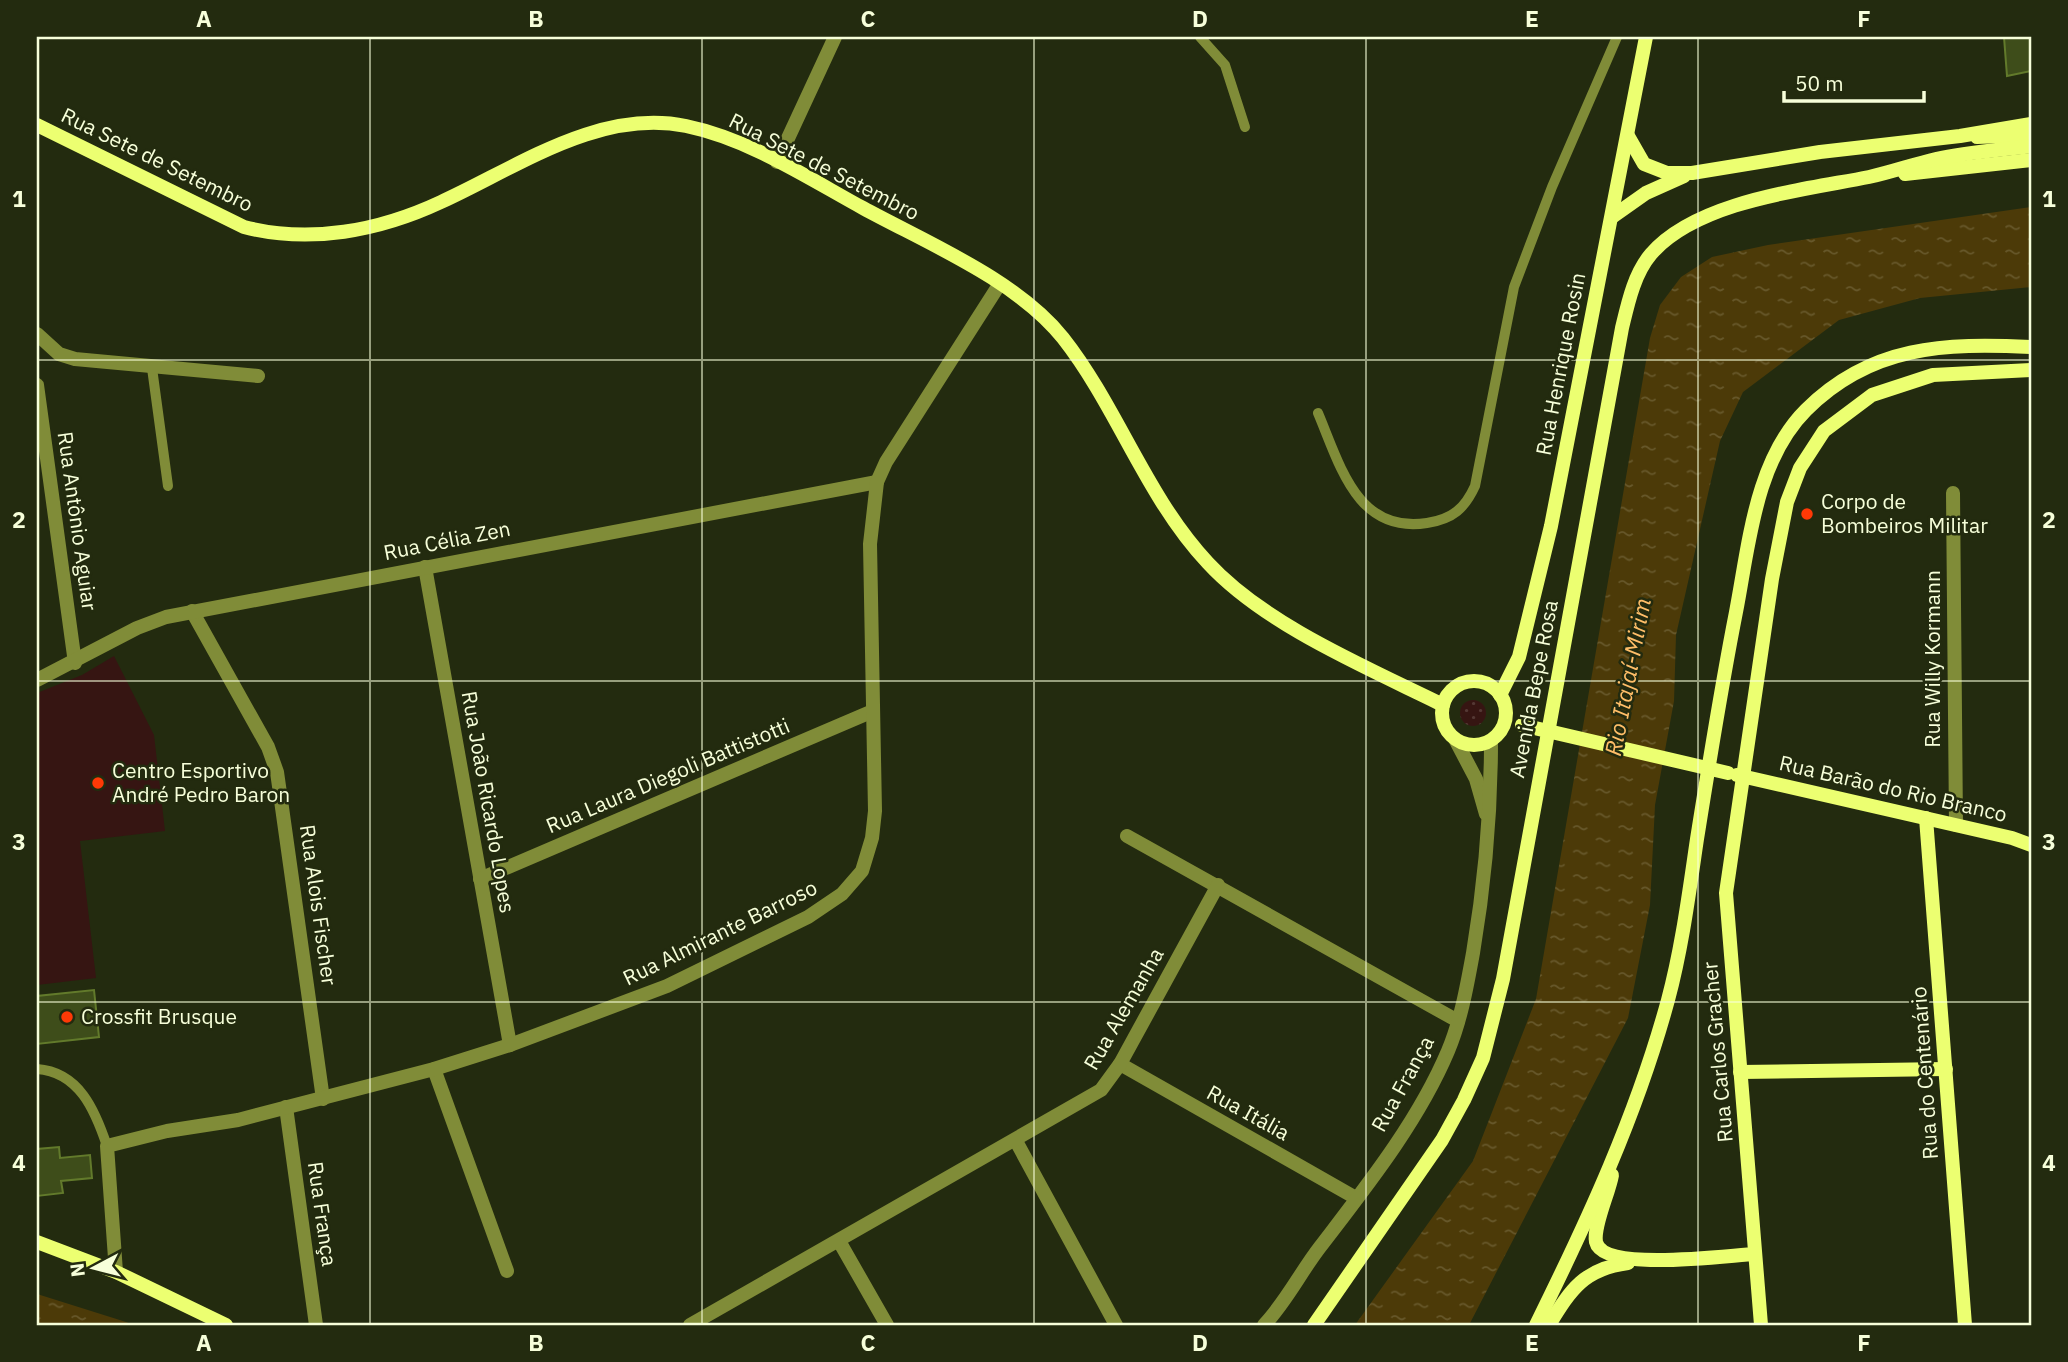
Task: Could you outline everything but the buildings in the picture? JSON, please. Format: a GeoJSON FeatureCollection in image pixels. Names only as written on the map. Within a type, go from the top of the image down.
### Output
{"type":"FeatureCollection","features":[{"type":"Feature","properties":{"kind":"main road","name":"Rua Henrique Rosin"},"geometry":{"type":"LineString","coordinates":[[1500,695],[1513,675],[1532,613],[1646,37]]}},
{"type":"Feature","properties":{"kind":"main road"},"geometry":{"type":"LineString","coordinates":[[1628,134],[1635,153],[1644,164],[1667,173],[1692,173],[1820,152],[1960,136],[2031,124]]}},
{"type":"Feature","properties":{"kind":"main road","name":"Rua Sete de Setembro"},"geometry":{"type":"LineString","coordinates":[[37,125],[244,227],[289,236],[335,233],[409,216],[584,135],[617,127],[683,125],[712,133],[777,162],[999,285],[1037,312],[1061,335],[1080,361],[1156,494],[1183,534],[1232,586],[1307,635],[1443,705]]}},
{"type":"Feature","properties":{"kind":"main road"},"geometry":{"type":"LineString","coordinates":[[1960,136],[1994,138],[2031,135]]}},
{"type":"Feature","properties":{"kind":"main road","name":"Avenida Bepe Rosa"},"geometry":{"type":"LineString","coordinates":[[1314,1325],[1442,1140],[1483,1058],[1503,979],[1622,328],[1638,274],[1651,254],[1671,236],[1706,217],[1797,190],[1872,176],[1938,159],[2031,146]]}},
{"type":"Feature","properties":{"kind":"main road","name":"Avenida Bepe Rosa"},"geometry":{"type":"LineString","coordinates":[[1872,176],[2031,160]]}},
{"type":"Feature","properties":{"kind":"main road"},"geometry":{"type":"LineString","coordinates":[[1612,217],[1646,193],[1692,173]]}},
{"type":"Feature","properties":{"kind":"main road"},"geometry":{"type":"LineString","coordinates":[[1536,1325],[1616,1156],[1641,1091],[1668,998],[1686,916],[1722,685],[1754,519],[1777,448],[1805,410],[1839,383],[1882,358],[1919,349],[2031,347]]}},
{"type":"Feature","properties":{"kind":"main road","name":"Rua Carlos Gracher"},"geometry":{"type":"LineString","coordinates":[[1761,1325],[1726,893],[1778,542],[1787,502],[1810,449],[1824,431],[1872,395],[1898,384],[1933,375],[2031,370]]}},
{"type":"Feature","properties":{"kind":"main road"},"geometry":{"type":"LineString","coordinates":[[1463,683],[1484,683],[1500,695],[1506,712],[1505,721],[1491,741],[1473,746],[1455,739],[1444,724],[1443,705],[1455,688],[1463,683]]}},
{"type":"Feature","properties":{"kind":"main road","name":"Rua Barão do Rio Branco"},"geometry":{"type":"LineString","coordinates":[[1505,721],[1956,825],[2031,845]]}},
{"type":"Feature","properties":{"kind":"main road","name":"Rua do Centenário"},"geometry":{"type":"LineString","coordinates":[[1926,818],[1965,1325]]}},
{"type":"Feature","properties":{"kind":"main road"},"geometry":{"type":"LineString","coordinates":[[1740,1072],[1946,1069]]}},
{"type":"Feature","properties":{"kind":"main road"},"geometry":{"type":"LineString","coordinates":[[1616,1156],[1610,1189],[1595,1232],[1596,1245],[1613,1256],[1637,1261]]}},
{"type":"Feature","properties":{"kind":"main road"},"geometry":{"type":"LineString","coordinates":[[37,1242],[116,1272],[226,1325]]}},
{"type":"Feature","properties":{"kind":"main road"},"geometry":{"type":"LineString","coordinates":[[1549,1325],[1584,1277],[1604,1267],[1637,1261],[1755,1254]]}},
{"type":"Feature","properties":{"kind":"street"},"geometry":{"type":"LineString","coordinates":[[777,162],[835,37]]}},
{"type":"Feature","properties":{"kind":"street","name":"Rua Almirante Barroso"},"geometry":{"type":"LineString","coordinates":[[107,1146],[323,1099],[510,1045],[667,986],[808,917],[842,894],[862,871],[872,838],[870,544],[877,482],[886,462],[999,285]]}},
{"type":"Feature","properties":{"kind":"street"},"geometry":{"type":"LineString","coordinates":[[37,334],[59,354],[75,359],[258,376]]}},
{"type":"Feature","properties":{"kind":"street","name":"Rua Antônio Aguiar"},"geometry":{"type":"LineString","coordinates":[[37,385],[75,663]]}},
{"type":"Feature","properties":{"kind":"street","name":"Rua Célia Zen"},"geometry":{"type":"LineString","coordinates":[[37,680],[75,663],[137,628],[192,611],[877,482]]}},
{"type":"Feature","properties":{"kind":"street","name":"Rua Willy Kormann"},"geometry":{"type":"LineString","coordinates":[[1953,493],[1956,825]]}},
{"type":"Feature","properties":{"kind":"street","name":"Rua João Ricardo Lopes"},"geometry":{"type":"LineString","coordinates":[[425,567],[510,1045]]}},
{"type":"Feature","properties":{"kind":"street","name":"Rua Alois Fischer"},"geometry":{"type":"LineString","coordinates":[[192,611],[268,747],[277,772],[323,1099]]}},
{"type":"Feature","properties":{"kind":"street","name":"Rua Laura Diegoli Battistotti"},"geometry":{"type":"LineString","coordinates":[[480,879],[873,711]]}},
{"type":"Feature","properties":{"kind":"street","name":"Rua França"},"geometry":{"type":"LineString","coordinates":[[1455,739],[1476,779],[1489,826]]}},
{"type":"Feature","properties":{"kind":"street","name":"Rua França"},"geometry":{"type":"LineString","coordinates":[[1264,1325],[1278,1310],[1309,1261],[1356,1198],[1421,1102],[1448,1052],[1458,1021],[1478,925],[1489,826],[1491,741]]}},
{"type":"Feature","properties":{"kind":"street"},"geometry":{"type":"LineString","coordinates":[[1128,836],[1458,1021]]}},
{"type":"Feature","properties":{"kind":"street","name":"Rua Alemanha"},"geometry":{"type":"LineString","coordinates":[[690,1325],[1091,1098],[1110,1080],[1218,886]]}},
{"type":"Feature","properties":{"kind":"street","name":"Rua Itália"},"geometry":{"type":"LineString","coordinates":[[1119,1064],[1356,1198]]}},
{"type":"Feature","properties":{"kind":"street"},"geometry":{"type":"LineString","coordinates":[[433,1069],[507,1271]]}},
{"type":"Feature","properties":{"kind":"street","name":"Rua França"},"geometry":{"type":"LineString","coordinates":[[286,1108],[316,1325]]}},
{"type":"Feature","properties":{"kind":"street"},"geometry":{"type":"LineString","coordinates":[[1016,1141],[1116,1325]]}},
{"type":"Feature","properties":{"kind":"street"},"geometry":{"type":"LineString","coordinates":[[107,1146],[116,1272]]}},
{"type":"Feature","properties":{"kind":"street"},"geometry":{"type":"LineString","coordinates":[[839,1241],[887,1325]]}},
{"type":"Feature","properties":{"kind":"lane"},"geometry":{"type":"LineString","coordinates":[[1200,37],[1225,65],[1245,127]]}},
{"type":"Feature","properties":{"kind":"lane"},"geometry":{"type":"LineString","coordinates":[[1318,413],[1349,486],[1374,514],[1403,526],[1451,516],[1466,506],[1475,486],[1514,287],[1552,187],[1618,37]]}},
{"type":"Feature","properties":{"kind":"lane"},"geometry":{"type":"LineString","coordinates":[[152,368],[169,486]]}},
{"type":"Feature","properties":{"kind":"lane"},"geometry":{"type":"LineString","coordinates":[[37,1069],[54,1070],[80,1088],[99,1121],[107,1146]]}},
{"type":"Feature","properties":{"kind":"shaded area","name":"Centro Esportivo André Pedro Baron"},"geometry":{"type":"Polygon","coordinates":[[[114,656],[154,735],[165,831],[80,841],[96,978],[37,985],[37,693],[82,675],[114,656]]]}},
{"type":"Feature","properties":{"kind":"shaded area"},"geometry":{"type":"Polygon","coordinates":[[[1473,700],[1482,704],[1486,713],[1482,722],[1473,726],[1464,722],[1460,713],[1464,704],[1473,700]]]}},
{"type":"Feature","properties":{"kind":"water","name":"Rio Itajaí-Mirim"},"geometry":{"type":"Polygon","coordinates":[[[2031,207],[2031,287],[1920,298],[1839,320],[1743,392],[1720,441],[1676,635],[1674,701],[1655,805],[1650,905],[1628,1018],[1469,1325],[1355,1325],[1473,1161],[1536,999],[1650,338],[1660,305],[1681,277],[1712,257],[1768,245],[2031,207]]]}},
{"type":"Feature","properties":{"kind":"water"},"geometry":{"type":"Polygon","coordinates":[[[37,1294],[126,1322],[133,1325],[37,1325],[37,1294]]]}},
{"type":"Feature","properties":{"kind":"place","name":"Corpo de Bombeiros Militar"},"geometry":{"type":"Point","coordinates":[1807,514]}},
{"type":"Feature","properties":{"kind":"place","name":"Centro Esportivo André Pedro Baron"},"geometry":{"type":"Point","coordinates":[98,783]}},
{"type":"Feature","properties":{"kind":"place","name":"Crossfit Brusque"},"geometry":{"type":"Point","coordinates":[67,1017]}}]}
